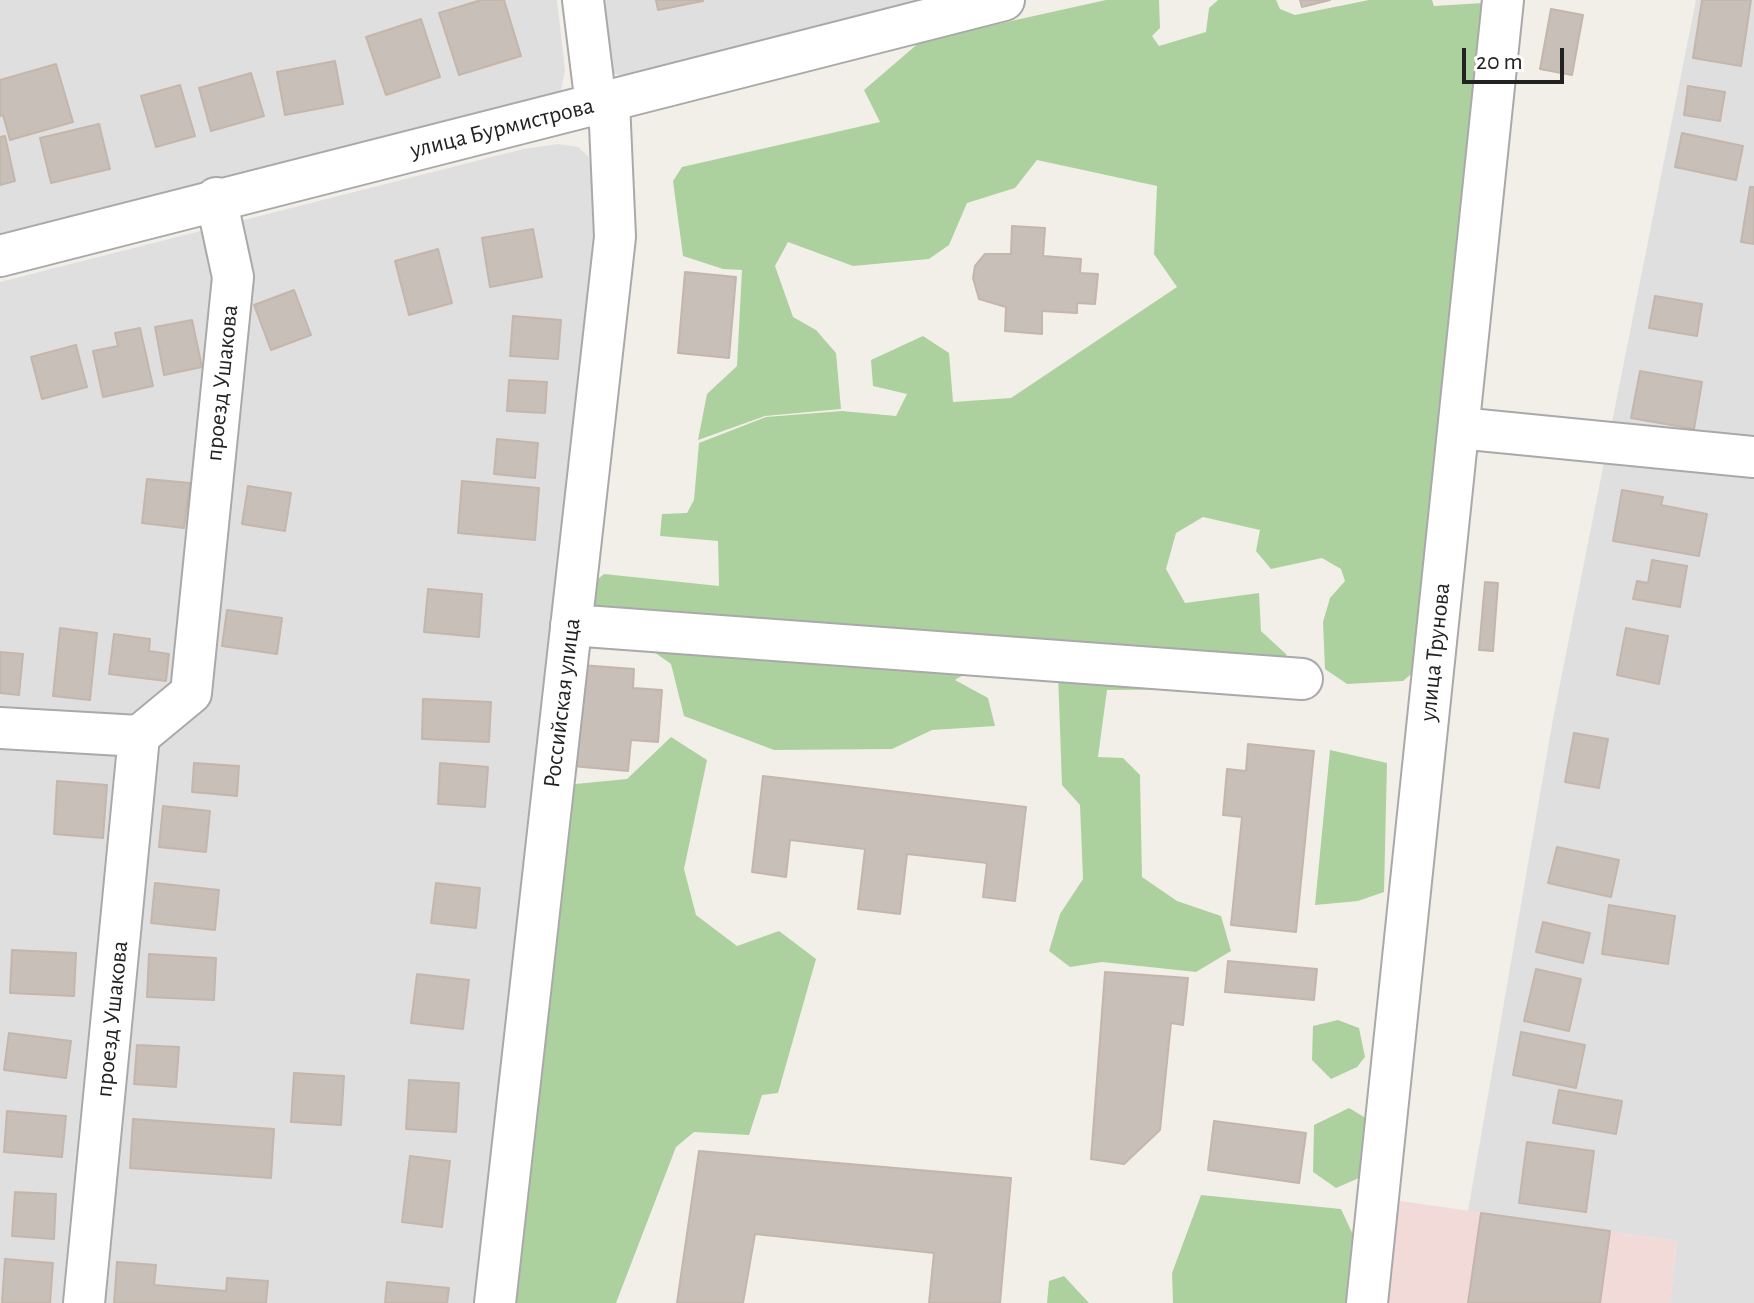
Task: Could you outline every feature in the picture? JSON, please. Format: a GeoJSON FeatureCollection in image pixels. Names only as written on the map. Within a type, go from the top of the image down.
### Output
{"type":"FeatureCollection","features":[{"type":"Feature","properties":{"kind":"street","name":"Российская улица"},"geometry":{"type":"LineString","coordinates":[[495,1303],[615,237],[602,104],[583,0]]}},
{"type":"Feature","properties":{"kind":"street","name":"улица Бурмистрова"},"geometry":{"type":"LineString","coordinates":[[0,256],[216,198],[602,104],[1004,0]]}},
{"type":"Feature","properties":{"kind":"street","name":"улица Трунова"},"geometry":{"type":"LineString","coordinates":[[1367,1303],[1503,0]]}},
{"type":"Feature","properties":{"kind":"street","name":"проезд Ушакова"},"geometry":{"type":"LineString","coordinates":[[84,1303],[139,736],[191,693],[233,277],[216,198]]}},
{"type":"Feature","properties":{"kind":"street"},"geometry":{"type":"LineString","coordinates":[[1459,428],[1754,457]]}},
{"type":"Feature","properties":{"kind":"street"},"geometry":{"type":"LineString","coordinates":[[571,625],[1302,679]]}},
{"type":"Feature","properties":{"kind":"street"},"geometry":{"type":"LineString","coordinates":[[0,728],[139,736]]}},
{"type":"Feature","properties":{"kind":"shaded area"},"geometry":{"type":"Polygon","coordinates":[[[0,0],[557,0],[565,70],[560,95],[0,239],[0,0]]]}},
{"type":"Feature","properties":{"kind":"shaded area"},"geometry":{"type":"Polygon","coordinates":[[[597,0],[956,0],[637,78],[610,73],[597,0]]]}},
{"type":"Feature","properties":{"kind":"shaded area"},"geometry":{"type":"Polygon","coordinates":[[[1696,0],[1754,0],[1754,1303],[1670,1303],[1677,1241],[1468,1211],[1553,719],[1696,0]]]}},
{"type":"Feature","properties":{"kind":"shaded area"},"geometry":{"type":"Polygon","coordinates":[[[558,144],[578,147],[588,156],[595,181],[598,216],[488,1303],[0,1303],[0,282],[523,149],[558,144]]]}},
{"type":"Feature","properties":{"kind":"shaded area"},"geometry":{"type":"Polygon","coordinates":[[[1394,1200],[1677,1241],[1670,1303],[1382,1303],[1394,1200]]]}},
{"type":"Feature","properties":{"kind":"green space"},"geometry":{"type":"Polygon","coordinates":[[[1106,0],[1159,0],[1160,28],[1152,36],[1159,46],[1206,32],[1209,8],[1218,0],[1276,0],[1280,9],[1295,15],[1369,0],[1432,0],[1434,6],[1483,3],[1416,670],[1403,681],[1347,684],[1325,669],[1323,622],[1330,598],[1345,581],[1341,569],[1322,558],[1271,569],[1256,551],[1260,530],[1203,517],[1176,533],[1166,569],[1185,603],[1259,593],[1261,631],[1287,655],[1207,689],[1107,690],[1098,757],[1123,758],[1140,775],[1142,877],[1177,901],[1221,916],[1231,951],[1196,972],[1102,962],[1070,967],[1049,951],[1060,914],[1083,879],[1080,805],[1062,785],[1058,673],[1016,643],[955,680],[988,698],[995,726],[932,730],[892,749],[774,750],[684,716],[671,664],[599,613],[588,587],[604,574],[719,586],[718,541],[660,536],[662,514],[687,513],[694,500],[699,443],[766,417],[842,411],[896,416],[907,394],[873,386],[871,360],[923,336],[949,353],[953,402],[1011,398],[1177,287],[1154,254],[1157,186],[1037,160],[1015,188],[967,203],[949,245],[929,259],[853,266],[788,242],[775,266],[793,317],[816,330],[836,353],[841,409],[765,416],[698,440],[707,394],[737,366],[742,270],[723,269],[683,256],[673,181],[682,167],[880,122],[864,90],[921,41],[1106,0]]]}},
{"type":"Feature","properties":{"kind":"green space"},"geometry":{"type":"Polygon","coordinates":[[[671,737],[707,760],[684,869],[696,915],[737,946],[779,931],[816,959],[778,1093],[762,1095],[749,1135],[694,1132],[676,1147],[616,1303],[513,1303],[565,785],[627,779],[671,737]]]}},
{"type":"Feature","properties":{"kind":"green space"},"geometry":{"type":"Polygon","coordinates":[[[1330,750],[1387,763],[1384,892],[1358,901],[1315,905],[1330,750]]]}},
{"type":"Feature","properties":{"kind":"green space"},"geometry":{"type":"Polygon","coordinates":[[[1338,1020],[1359,1028],[1365,1057],[1357,1067],[1331,1079],[1312,1060],[1313,1026],[1338,1020]]]}},
{"type":"Feature","properties":{"kind":"green space"},"geometry":{"type":"Polygon","coordinates":[[[1349,1108],[1374,1123],[1366,1175],[1336,1188],[1313,1172],[1314,1125],[1349,1108]]]}},
{"type":"Feature","properties":{"kind":"green space"},"geometry":{"type":"Polygon","coordinates":[[[1201,1195],[1341,1209],[1354,1237],[1348,1303],[1173,1303],[1172,1273],[1201,1195]]]}},
{"type":"Feature","properties":{"kind":"green space"},"geometry":{"type":"Polygon","coordinates":[[[1064,1276],[1089,1303],[1047,1303],[1049,1281],[1064,1276]]]}},
{"type":"Feature","properties":{"kind":"building"},"geometry":{"type":"Polygon","coordinates":[[[481,0],[504,0],[521,56],[459,75],[439,13],[481,0]]]}},
{"type":"Feature","properties":{"kind":"building"},"geometry":{"type":"Polygon","coordinates":[[[656,0],[703,0],[703,1],[658,10],[656,0]]]}},
{"type":"Feature","properties":{"kind":"building"},"geometry":{"type":"Polygon","coordinates":[[[1300,0],[1330,0],[1302,7],[1300,0]]]}},
{"type":"Feature","properties":{"kind":"building"},"geometry":{"type":"Polygon","coordinates":[[[1702,0],[1751,0],[1741,66],[1693,58],[1702,0]]]}},
{"type":"Feature","properties":{"kind":"building"},"geometry":{"type":"Polygon","coordinates":[[[1551,9],[1583,15],[1572,75],[1540,69],[1551,9]]]}},
{"type":"Feature","properties":{"kind":"building"},"geometry":{"type":"Polygon","coordinates":[[[421,19],[440,77],[386,95],[366,37],[421,19]]]}},
{"type":"Feature","properties":{"kind":"building"},"geometry":{"type":"Polygon","coordinates":[[[335,61],[343,104],[285,115],[277,72],[335,61]]]}},
{"type":"Feature","properties":{"kind":"building"},"geometry":{"type":"Polygon","coordinates":[[[56,64],[73,122],[10,140],[3,115],[0,116],[0,80],[56,64]]]}},
{"type":"Feature","properties":{"kind":"building"},"geometry":{"type":"Polygon","coordinates":[[[251,73],[264,116],[211,131],[199,88],[251,73]]]}},
{"type":"Feature","properties":{"kind":"building"},"geometry":{"type":"Polygon","coordinates":[[[180,85],[195,136],[156,147],[141,96],[180,85]]]}},
{"type":"Feature","properties":{"kind":"building"},"geometry":{"type":"Polygon","coordinates":[[[1688,86],[1725,92],[1720,121],[1684,115],[1688,86]]]}},
{"type":"Feature","properties":{"kind":"building"},"geometry":{"type":"Polygon","coordinates":[[[99,124],[110,169],[51,183],[40,138],[99,124]]]}},
{"type":"Feature","properties":{"kind":"building"},"geometry":{"type":"Polygon","coordinates":[[[1682,133],[1743,146],[1736,180],[1675,167],[1682,133]]]}},
{"type":"Feature","properties":{"kind":"building"},"geometry":{"type":"Polygon","coordinates":[[[5,136],[15,181],[0,185],[0,137],[5,136]]]}},
{"type":"Feature","properties":{"kind":"building"},"geometry":{"type":"Polygon","coordinates":[[[1750,187],[1754,187],[1754,244],[1741,242],[1750,187]]]}},
{"type":"Feature","properties":{"kind":"building"},"geometry":{"type":"Polygon","coordinates":[[[1012,226],[1045,228],[1043,256],[1081,259],[1080,273],[1098,274],[1095,304],[1077,303],[1077,313],[1042,311],[1042,334],[1005,331],[1006,307],[979,299],[973,278],[975,266],[985,254],[1011,254],[1012,226]]]}},
{"type":"Feature","properties":{"kind":"building"},"geometry":{"type":"Polygon","coordinates":[[[533,229],[542,277],[490,287],[482,238],[533,229]]]}},
{"type":"Feature","properties":{"kind":"building"},"geometry":{"type":"Polygon","coordinates":[[[438,249],[452,303],[409,315],[395,261],[438,249]]]}},
{"type":"Feature","properties":{"kind":"building"},"geometry":{"type":"Polygon","coordinates":[[[685,272],[736,277],[729,358],[678,353],[685,272]]]}},
{"type":"Feature","properties":{"kind":"building"},"geometry":{"type":"Polygon","coordinates":[[[294,290],[311,335],[271,350],[254,305],[294,290]]]}},
{"type":"Feature","properties":{"kind":"building"},"geometry":{"type":"Polygon","coordinates":[[[1655,296],[1702,304],[1697,336],[1649,328],[1655,296]]]}},
{"type":"Feature","properties":{"kind":"building"},"geometry":{"type":"Polygon","coordinates":[[[513,316],[561,320],[558,359],[510,356],[513,316]]]}},
{"type":"Feature","properties":{"kind":"building"},"geometry":{"type":"Polygon","coordinates":[[[192,320],[202,367],[164,375],[155,327],[192,320]]]}},
{"type":"Feature","properties":{"kind":"building"},"geometry":{"type":"Polygon","coordinates":[[[140,328],[153,386],[103,397],[93,351],[118,346],[115,333],[140,328]]]}},
{"type":"Feature","properties":{"kind":"building"},"geometry":{"type":"Polygon","coordinates":[[[76,345],[87,387],[42,399],[31,357],[76,345]]]}},
{"type":"Feature","properties":{"kind":"building"},"geometry":{"type":"Polygon","coordinates":[[[1640,371],[1702,382],[1694,429],[1631,418],[1640,371]]]}},
{"type":"Feature","properties":{"kind":"building"},"geometry":{"type":"Polygon","coordinates":[[[509,380],[547,382],[545,413],[507,411],[509,380]]]}},
{"type":"Feature","properties":{"kind":"building"},"geometry":{"type":"Polygon","coordinates":[[[497,439],[538,443],[535,478],[494,474],[497,439]]]}},
{"type":"Feature","properties":{"kind":"building"},"geometry":{"type":"Polygon","coordinates":[[[147,479],[190,483],[184,528],[142,523],[147,479]]]}},
{"type":"Feature","properties":{"kind":"building"},"geometry":{"type":"Polygon","coordinates":[[[462,481],[539,488],[535,540],[458,533],[462,481]]]}},
{"type":"Feature","properties":{"kind":"building"},"geometry":{"type":"Polygon","coordinates":[[[248,486],[291,493],[285,531],[242,524],[248,486]]]}},
{"type":"Feature","properties":{"kind":"building"},"geometry":{"type":"Polygon","coordinates":[[[1622,490],[1663,497],[1661,505],[1707,514],[1699,556],[1613,541],[1622,490]]]}},
{"type":"Feature","properties":{"kind":"building"},"geometry":{"type":"Polygon","coordinates":[[[1652,560],[1687,566],[1680,607],[1633,599],[1637,581],[1648,583],[1652,560]]]}},
{"type":"Feature","properties":{"kind":"building"},"geometry":{"type":"Polygon","coordinates":[[[1485,582],[1498,583],[1493,651],[1479,650],[1485,582]]]}},
{"type":"Feature","properties":{"kind":"building"},"geometry":{"type":"Polygon","coordinates":[[[428,589],[482,594],[479,637],[424,632],[428,589]]]}},
{"type":"Feature","properties":{"kind":"building"},"geometry":{"type":"Polygon","coordinates":[[[227,610],[282,618],[277,654],[222,646],[227,610]]]}},
{"type":"Feature","properties":{"kind":"building"},"geometry":{"type":"Polygon","coordinates":[[[60,628],[97,633],[90,700],[53,696],[60,628]]]}},
{"type":"Feature","properties":{"kind":"building"},"geometry":{"type":"Polygon","coordinates":[[[1626,628],[1668,636],[1659,684],[1617,675],[1626,628]]]}},
{"type":"Feature","properties":{"kind":"building"},"geometry":{"type":"Polygon","coordinates":[[[114,634],[150,639],[149,651],[169,654],[166,681],[109,674],[114,634]]]}},
{"type":"Feature","properties":{"kind":"building"},"geometry":{"type":"Polygon","coordinates":[[[0,652],[23,654],[19,695],[0,693],[0,652]]]}},
{"type":"Feature","properties":{"kind":"building"},"geometry":{"type":"Polygon","coordinates":[[[581,665],[634,669],[633,688],[662,690],[658,742],[631,740],[628,771],[572,766],[581,665]]]}},
{"type":"Feature","properties":{"kind":"building"},"geometry":{"type":"Polygon","coordinates":[[[423,699],[491,702],[489,742],[422,739],[423,699]]]}},
{"type":"Feature","properties":{"kind":"building"},"geometry":{"type":"Polygon","coordinates":[[[1574,733],[1608,739],[1599,788],[1565,782],[1574,733]]]}},
{"type":"Feature","properties":{"kind":"building"},"geometry":{"type":"Polygon","coordinates":[[[1248,744],[1314,751],[1296,932],[1231,925],[1242,817],[1223,815],[1227,769],[1246,771],[1248,744]]]}},
{"type":"Feature","properties":{"kind":"building"},"geometry":{"type":"Polygon","coordinates":[[[194,763],[239,766],[237,796],[192,792],[194,763]]]}},
{"type":"Feature","properties":{"kind":"building"},"geometry":{"type":"Polygon","coordinates":[[[440,763],[488,767],[485,807],[438,804],[440,763]]]}},
{"type":"Feature","properties":{"kind":"building"},"geometry":{"type":"Polygon","coordinates":[[[763,776],[1026,807],[1015,901],[983,897],[987,863],[907,854],[900,914],[858,909],[865,849],[790,840],[786,877],[752,872],[763,776]]]}},
{"type":"Feature","properties":{"kind":"building"},"geometry":{"type":"Polygon","coordinates":[[[57,781],[107,785],[103,838],[54,834],[57,781]]]}},
{"type":"Feature","properties":{"kind":"building"},"geometry":{"type":"Polygon","coordinates":[[[163,806],[210,811],[206,852],[159,847],[163,806]]]}},
{"type":"Feature","properties":{"kind":"building"},"geometry":{"type":"Polygon","coordinates":[[[1557,847],[1619,860],[1611,897],[1548,883],[1557,847]]]}},
{"type":"Feature","properties":{"kind":"building"},"geometry":{"type":"Polygon","coordinates":[[[155,883],[219,890],[215,930],[151,923],[155,883]]]}},
{"type":"Feature","properties":{"kind":"building"},"geometry":{"type":"Polygon","coordinates":[[[436,883],[480,888],[476,928],[431,923],[436,883]]]}},
{"type":"Feature","properties":{"kind":"building"},"geometry":{"type":"Polygon","coordinates":[[[1609,905],[1675,916],[1668,964],[1602,954],[1609,905]]]}},
{"type":"Feature","properties":{"kind":"building"},"geometry":{"type":"Polygon","coordinates":[[[1543,922],[1590,933],[1583,963],[1536,952],[1543,922]]]}},
{"type":"Feature","properties":{"kind":"building"},"geometry":{"type":"Polygon","coordinates":[[[12,950],[76,953],[74,996],[10,993],[12,950]]]}},
{"type":"Feature","properties":{"kind":"building"},"geometry":{"type":"Polygon","coordinates":[[[149,954],[216,958],[214,1000],[147,997],[149,954]]]}},
{"type":"Feature","properties":{"kind":"building"},"geometry":{"type":"Polygon","coordinates":[[[1228,961],[1317,969],[1314,1000],[1225,992],[1228,961]]]}},
{"type":"Feature","properties":{"kind":"building"},"geometry":{"type":"Polygon","coordinates":[[[1536,969],[1581,979],[1569,1031],[1524,1021],[1536,969]]]}},
{"type":"Feature","properties":{"kind":"building"},"geometry":{"type":"Polygon","coordinates":[[[1105,972],[1188,978],[1183,1025],[1171,1023],[1160,1130],[1124,1164],[1091,1159],[1105,972]]]}},
{"type":"Feature","properties":{"kind":"building"},"geometry":{"type":"Polygon","coordinates":[[[417,974],[469,980],[463,1029],[411,1023],[417,974]]]}},
{"type":"Feature","properties":{"kind":"building"},"geometry":{"type":"Polygon","coordinates":[[[1521,1032],[1585,1045],[1576,1088],[1513,1075],[1521,1032]]]}},
{"type":"Feature","properties":{"kind":"building"},"geometry":{"type":"Polygon","coordinates":[[[9,1033],[71,1041],[66,1078],[4,1070],[9,1033]]]}},
{"type":"Feature","properties":{"kind":"building"},"geometry":{"type":"Polygon","coordinates":[[[137,1045],[179,1047],[176,1087],[134,1084],[137,1045]]]}},
{"type":"Feature","properties":{"kind":"building"},"geometry":{"type":"Polygon","coordinates":[[[294,1073],[344,1076],[341,1125],[291,1122],[294,1073]]]}},
{"type":"Feature","properties":{"kind":"building"},"geometry":{"type":"Polygon","coordinates":[[[409,1080],[459,1083],[456,1132],[406,1129],[409,1080]]]}},
{"type":"Feature","properties":{"kind":"building"},"geometry":{"type":"Polygon","coordinates":[[[1559,1090],[1622,1101],[1616,1134],[1553,1123],[1559,1090]]]}},
{"type":"Feature","properties":{"kind":"building"},"geometry":{"type":"Polygon","coordinates":[[[7,1111],[66,1116],[62,1157],[4,1152],[7,1111]]]}},
{"type":"Feature","properties":{"kind":"building"},"geometry":{"type":"Polygon","coordinates":[[[133,1119],[274,1129],[271,1178],[130,1168],[133,1119]]]}},
{"type":"Feature","properties":{"kind":"building"},"geometry":{"type":"Polygon","coordinates":[[[1214,1121],[1306,1133],[1299,1183],[1208,1170],[1214,1121]]]}},
{"type":"Feature","properties":{"kind":"building"},"geometry":{"type":"Polygon","coordinates":[[[1527,1142],[1594,1151],[1586,1212],[1519,1203],[1527,1142]]]}},
{"type":"Feature","properties":{"kind":"building"},"geometry":{"type":"Polygon","coordinates":[[[699,1151],[1011,1178],[1000,1303],[929,1303],[934,1253],[755,1234],[743,1303],[677,1303],[699,1151]]]}},
{"type":"Feature","properties":{"kind":"building"},"geometry":{"type":"Polygon","coordinates":[[[410,1156],[450,1161],[442,1227],[402,1222],[410,1156]]]}},
{"type":"Feature","properties":{"kind":"building"},"geometry":{"type":"Polygon","coordinates":[[[15,1192],[56,1194],[54,1239],[12,1236],[15,1192]]]}},
{"type":"Feature","properties":{"kind":"building"},"geometry":{"type":"Polygon","coordinates":[[[1481,1213],[1610,1231],[1600,1303],[1468,1303],[1481,1213]]]}},
{"type":"Feature","properties":{"kind":"building"},"geometry":{"type":"Polygon","coordinates":[[[5,1259],[53,1263],[50,1303],[2,1303],[5,1259]]]}},
{"type":"Feature","properties":{"kind":"building"},"geometry":{"type":"Polygon","coordinates":[[[117,1262],[156,1265],[154,1285],[226,1291],[227,1278],[268,1281],[266,1303],[114,1303],[117,1262]]]}},
{"type":"Feature","properties":{"kind":"building"},"geometry":{"type":"Polygon","coordinates":[[[387,1282],[449,1288],[447,1303],[385,1303],[387,1282]]]}}]}
